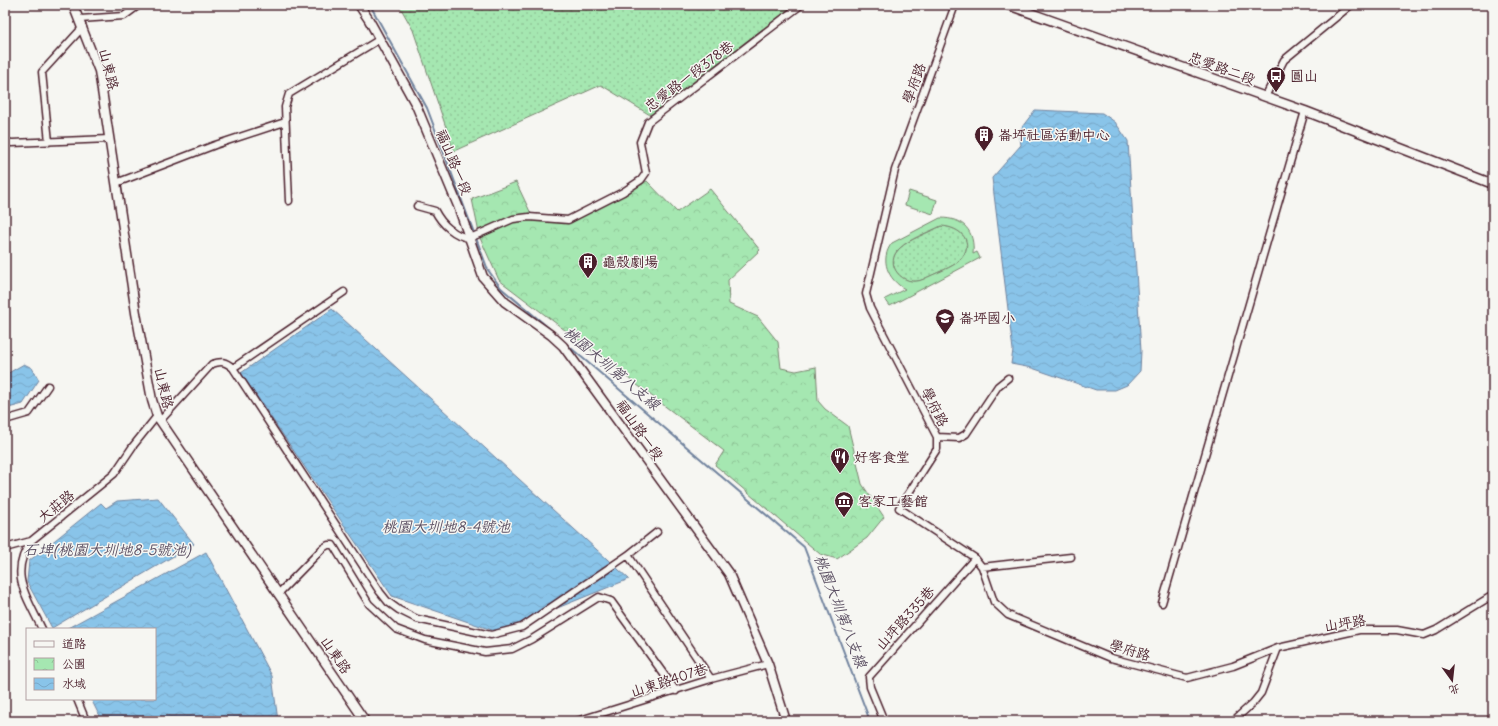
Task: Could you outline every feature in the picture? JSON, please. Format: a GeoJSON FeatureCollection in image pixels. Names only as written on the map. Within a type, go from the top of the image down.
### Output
{"type":"FeatureCollection","features":[{"type":"Feature","properties":{"kind":"street","name":"山東路"},"geometry":{"type":"LineString","coordinates":[[73,5],[99,71],[140,334],[152,400],[159,418],[365,721]]}},
{"type":"Feature","properties":{"kind":"street"},"geometry":{"type":"LineString","coordinates":[[49,142],[42,72],[81,23],[124,16],[139,5]]}},
{"type":"Feature","properties":{"kind":"street","name":"福山路一段"},"geometry":{"type":"LineString","coordinates":[[359,5],[416,105],[458,206],[473,236],[483,277],[505,302],[551,335],[563,346],[595,388],[628,438],[729,574],[768,664],[786,721]]}},
{"type":"Feature","properties":{"kind":"street","name":"忠愛路一段378巷"},"geometry":{"type":"LineString","coordinates":[[473,236],[513,219],[530,217],[568,220],[623,192],[641,180],[646,173],[640,142],[648,122],[801,5]]}},
{"type":"Feature","properties":{"kind":"street","name":"學府路"},"geometry":{"type":"LineString","coordinates":[[955,5],[895,170],[866,294],[870,308],[937,437],[937,448],[899,508],[975,558],[982,567],[994,602],[1008,615],[1111,658],[1187,678],[1233,666],[1278,648]]}},
{"type":"Feature","properties":{"kind":"street","name":"忠愛路二段"},"geometry":{"type":"LineString","coordinates":[[1008,5],[1305,110],[1493,184]]}},
{"type":"Feature","properties":{"kind":"street"},"geometry":{"type":"LineString","coordinates":[[1265,97],[1284,60],[1351,5]]}},
{"type":"Feature","properties":{"kind":"street"},"geometry":{"type":"LineString","coordinates":[[289,201],[285,106],[289,94],[380,40]]}},
{"type":"Feature","properties":{"kind":"street"},"geometry":{"type":"LineString","coordinates":[[1162,603],[1305,110]]}},
{"type":"Feature","properties":{"kind":"street"},"geometry":{"type":"LineString","coordinates":[[116,183],[215,145],[285,122]]}},
{"type":"Feature","properties":{"kind":"street"},"geometry":{"type":"LineString","coordinates":[[5,142],[49,142],[109,139]]}},
{"type":"Feature","properties":{"kind":"street"},"geometry":{"type":"LineString","coordinates":[[417,206],[435,211],[456,234],[462,238],[473,236]]}},
{"type":"Feature","properties":{"kind":"street"},"geometry":{"type":"LineString","coordinates":[[344,292],[233,368],[373,583],[388,602],[417,619],[491,635],[522,627],[628,555],[657,532]]}},
{"type":"Feature","properties":{"kind":"street","name":"大莊路"},"geometry":{"type":"LineString","coordinates":[[42,628],[23,590],[20,579],[20,565],[24,552],[31,541],[114,474],[133,446],[212,364],[221,361],[226,362],[233,368]]}},
{"type":"Feature","properties":{"kind":"street"},"geometry":{"type":"LineString","coordinates":[[937,437],[959,438],[966,434],[998,386],[1008,378]]}},
{"type":"Feature","properties":{"kind":"street"},"geometry":{"type":"LineString","coordinates":[[5,420],[29,413],[48,386]]}},
{"type":"Feature","properties":{"kind":"street"},"geometry":{"type":"LineString","coordinates":[[5,548],[31,541]]}},
{"type":"Feature","properties":{"kind":"street"},"geometry":{"type":"LineString","coordinates":[[278,594],[323,548],[328,545],[333,545],[369,604],[396,629],[425,640],[485,652],[512,650],[598,597],[611,601],[676,691]]}},
{"type":"Feature","properties":{"kind":"street"},"geometry":{"type":"LineString","coordinates":[[628,555],[711,679]]}},
{"type":"Feature","properties":{"kind":"street"},"geometry":{"type":"LineString","coordinates":[[982,567],[1071,557]]}},
{"type":"Feature","properties":{"kind":"street","name":"山坪路335巷"},"geometry":{"type":"LineString","coordinates":[[884,721],[870,687],[869,677],[975,558]]}},
{"type":"Feature","properties":{"kind":"street","name":"山坪路"},"geometry":{"type":"LineString","coordinates":[[1278,648],[1359,630],[1397,630],[1424,635],[1436,630],[1493,595]]}},
{"type":"Feature","properties":{"kind":"street"},"geometry":{"type":"LineString","coordinates":[[1233,721],[1253,703],[1260,693],[1278,648]]}},
{"type":"Feature","properties":{"kind":"street","name":"山東路407巷"},"geometry":{"type":"LineString","coordinates":[[577,721],[711,679],[768,664]]}},
{"type":"Feature","properties":{"kind":"street"},"geometry":{"type":"LineString","coordinates":[[77,700],[86,721]]}},
{"type":"Feature","properties":{"kind":"green space"},"geometry":{"type":"Polygon","coordinates":[[[399,5],[794,5],[650,115],[601,85],[454,151],[413,30],[399,5]]]}},
{"type":"Feature","properties":{"kind":"green space"},"geometry":{"type":"Polygon","coordinates":[[[647,181],[677,212],[710,189],[760,250],[728,280],[729,304],[758,317],[778,342],[781,368],[796,371],[816,367],[818,401],[825,409],[848,426],[862,484],[884,517],[867,538],[837,559],[820,554],[715,465],[724,451],[499,280],[480,238],[472,199],[516,182],[534,220],[567,223],[647,181]]]}},
{"type":"Feature","properties":{"kind":"green space"},"geometry":{"type":"Polygon","coordinates":[[[909,191],[937,200],[933,214],[905,205],[909,191]]]}},
{"type":"Feature","properties":{"kind":"green space"},"geometry":{"type":"Polygon","coordinates":[[[940,218],[956,220],[962,223],[970,233],[973,254],[977,252],[980,258],[890,306],[885,299],[905,289],[894,280],[887,269],[886,256],[892,243],[940,218]],[[941,226],[914,239],[900,248],[895,254],[893,261],[897,273],[902,278],[916,281],[924,279],[948,268],[960,260],[967,247],[966,242],[960,232],[941,226]]]}},
{"type":"Feature","properties":{"kind":"green space"},"geometry":{"type":"Polygon","coordinates":[[[941,226],[955,229],[964,237],[967,247],[960,260],[948,268],[924,279],[909,281],[902,278],[894,267],[893,261],[895,254],[908,242],[941,226]]]}},
{"type":"Feature","properties":{"kind":"water"},"geometry":{"type":"Polygon","coordinates":[[[1035,110],[1102,113],[1115,122],[1128,141],[1141,351],[1140,371],[1127,385],[1115,390],[1096,390],[1032,368],[1011,364],[1013,350],[992,178],[1021,145],[1019,131],[1035,110]]]}},
{"type":"Feature","properties":{"kind":"water","name":"桃園大圳地8-4號池"},"geometry":{"type":"Polygon","coordinates":[[[332,309],[629,579],[498,632],[392,596],[241,373],[332,309]]]}},
{"type":"Feature","properties":{"kind":"water"},"geometry":{"type":"Polygon","coordinates":[[[24,364],[32,368],[39,380],[23,404],[5,409],[5,375],[24,364]]]}},
{"type":"Feature","properties":{"kind":"water","name":"石埤(桃園大圳地8-5號池)"},"geometry":{"type":"Polygon","coordinates":[[[158,498],[194,544],[52,628],[27,582],[29,561],[101,503],[106,508],[117,501],[158,498]]]}},
{"type":"Feature","properties":{"kind":"water","name":"石埤(桃園大圳地8-5號池)"},"geometry":{"type":"Polygon","coordinates":[[[206,552],[272,676],[278,721],[102,721],[92,700],[156,700],[156,628],[68,628],[206,552]]]}},
{"type":"Feature","properties":{"kind":"waterway","name":"桃園大圳第八支線"},"geometry":{"type":"LineString","coordinates":[[370,5],[427,108],[488,270],[501,288],[550,329]]}},
{"type":"Feature","properties":{"kind":"waterway","name":"桃園大圳第八支線"},"geometry":{"type":"LineString","coordinates":[[565,343],[804,547],[870,721]]}},
{"type":"Feature","properties":{"kind":"place","name":"圓山"},"geometry":{"type":"Point","coordinates":[1276,93]}},
{"type":"Feature","properties":{"kind":"place","name":"崙坪社區活動中心"},"geometry":{"type":"Point","coordinates":[984,152]}},
{"type":"Feature","properties":{"kind":"place","name":"龜殼劇場"},"geometry":{"type":"Point","coordinates":[588,279]}},
{"type":"Feature","properties":{"kind":"place","name":"崙坪國小"},"geometry":{"type":"Point","coordinates":[945,335]}},
{"type":"Feature","properties":{"kind":"place","name":"好客食堂"},"geometry":{"type":"Point","coordinates":[840,474]}},
{"type":"Feature","properties":{"kind":"place","name":"客家工藝館"},"geometry":{"type":"Point","coordinates":[844,518]}}]}
